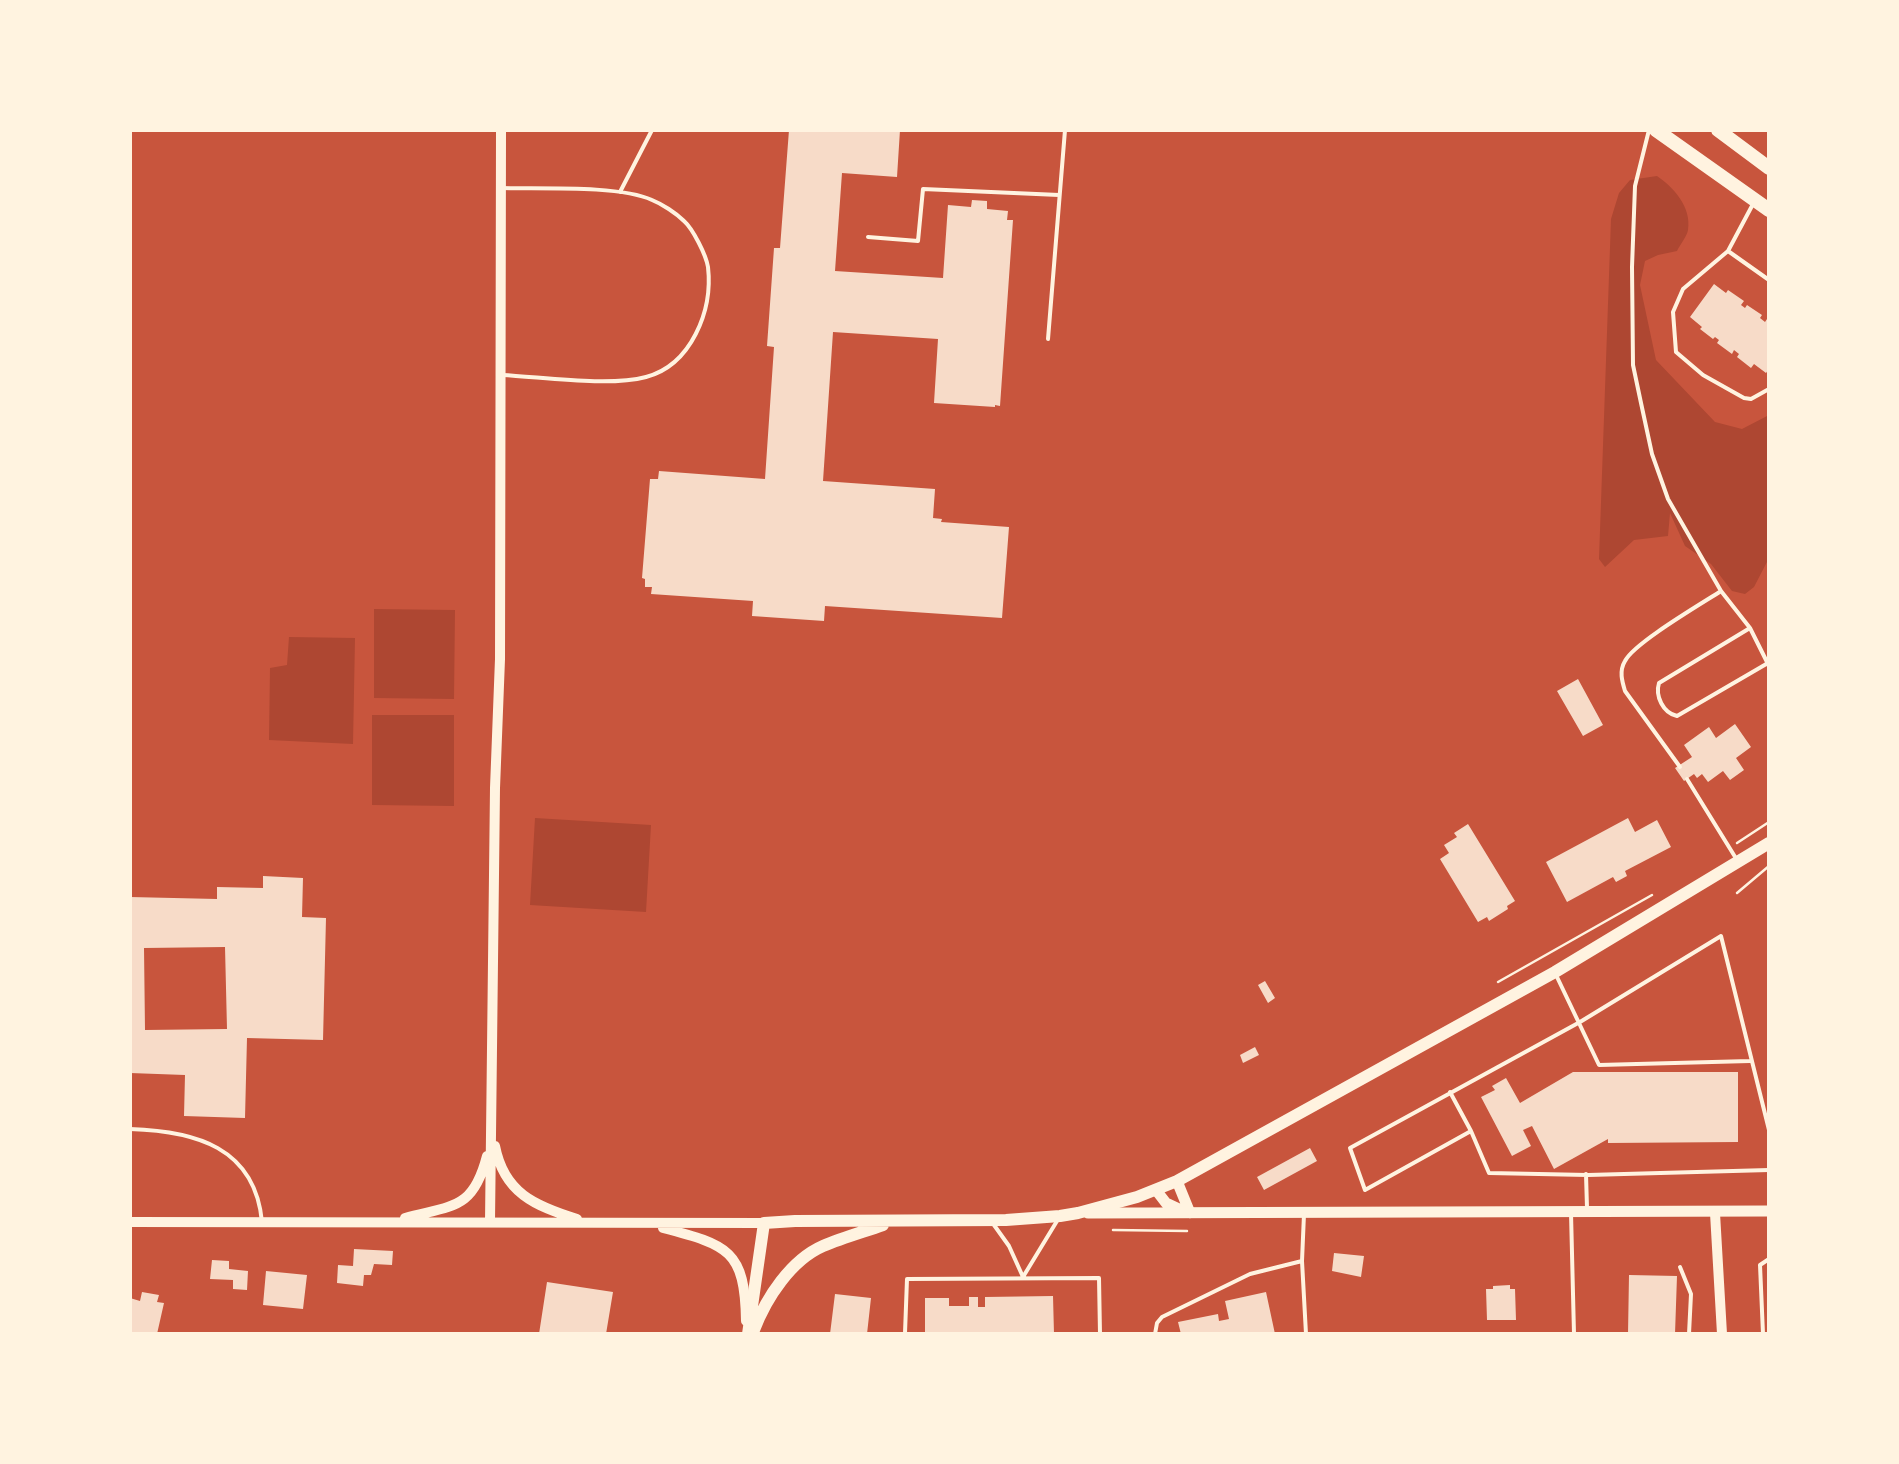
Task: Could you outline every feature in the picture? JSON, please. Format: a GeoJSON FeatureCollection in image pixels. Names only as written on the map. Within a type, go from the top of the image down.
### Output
{"type":"FeatureCollection","features":[{"type":"Feature","properties":{"kind":"highway"},"geometry":{"type":"LineString","coordinates":[[1653,130],[1769,210]]}},
{"type":"Feature","properties":{"kind":"highway"},"geometry":{"type":"LineString","coordinates":[[1718,130],[1769,168]]}},
{"type":"Feature","properties":{"kind":"main road"},"geometry":{"type":"LineString","coordinates":[[749,1334],[764,1224],[1060,1216],[1156,1190],[1555,972],[1769,843]]}},
{"type":"Feature","properties":{"kind":"main road"},"geometry":{"type":"LineString","coordinates":[[1177,1180],[1190,1213]]}},
{"type":"Feature","properties":{"kind":"main road"},"geometry":{"type":"LineString","coordinates":[[1156,1190],[1166,1203],[1190,1213]]}},
{"type":"Feature","properties":{"kind":"main road"},"geometry":{"type":"LineString","coordinates":[[1078,1213],[1769,1212]]}},
{"type":"Feature","properties":{"kind":"main road"},"geometry":{"type":"LineString","coordinates":[[749,1334],[779,1284],[804,1257],[823,1246],[895,1220]]}},
{"type":"Feature","properties":{"kind":"street"},"geometry":{"type":"LineString","coordinates":[[490,1221],[500,659],[500,130]]}},
{"type":"Feature","properties":{"kind":"street"},"geometry":{"type":"LineString","coordinates":[[393,1222],[456,1204],[470,1195],[481,1178],[491,1125]]}},
{"type":"Feature","properties":{"kind":"street"},"geometry":{"type":"LineString","coordinates":[[491,1125],[496,1155],[514,1189],[552,1211],[592,1223]]}},
{"type":"Feature","properties":{"kind":"street"},"geometry":{"type":"LineString","coordinates":[[1715,1212],[1722,1334]]}},
{"type":"Feature","properties":{"kind":"street"},"geometry":{"type":"LineString","coordinates":[[130,1222],[764,1224]]}},
{"type":"Feature","properties":{"kind":"street"},"geometry":{"type":"LineString","coordinates":[[648,1224],[719,1246],[733,1258],[744,1281],[749,1334]]}},
{"type":"Feature","properties":{"kind":"lane"},"geometry":{"type":"LineString","coordinates":[[620,192],[652,130]]}},
{"type":"Feature","properties":{"kind":"lane"},"geometry":{"type":"LineString","coordinates":[[1048,339],[1065,130]]}},
{"type":"Feature","properties":{"kind":"lane"},"geometry":{"type":"LineString","coordinates":[[1653,130],[1635,186],[1632,267],[1633,365],[1652,454],[1668,500],[1721,591],[1750,628],[1768,664],[1676,716],[1668,712],[1658,697],[1659,683],[1750,628]]}},
{"type":"Feature","properties":{"kind":"lane"},"geometry":{"type":"LineString","coordinates":[[500,188],[620,192],[651,199],[687,222],[708,264],[708,300],[698,332],[675,363],[648,377],[617,382],[502,374]]}},
{"type":"Feature","properties":{"kind":"lane"},"geometry":{"type":"LineString","coordinates":[[868,237],[918,241],[923,189],[1060,195]]}},
{"type":"Feature","properties":{"kind":"lane"},"geometry":{"type":"LineString","coordinates":[[1755,200],[1728,251],[1683,289],[1672,312],[1676,352],[1703,375],[1744,398],[1751,399],[1769,389]]}},
{"type":"Feature","properties":{"kind":"lane"},"geometry":{"type":"LineString","coordinates":[[1728,251],[1769,280]]}},
{"type":"Feature","properties":{"kind":"lane"},"geometry":{"type":"LineString","coordinates":[[1680,767],[1625,692],[1621,677],[1625,660],[1652,636],[1721,591]]}},
{"type":"Feature","properties":{"kind":"lane"},"geometry":{"type":"LineString","coordinates":[[1686,779],[1738,862]]}},
{"type":"Feature","properties":{"kind":"lane"},"geometry":{"type":"LineString","coordinates":[[1472,1132],[1365,1190],[1350,1148],[1580,1022],[1721,936],[1769,1130]]}},
{"type":"Feature","properties":{"kind":"lane"},"geometry":{"type":"LineString","coordinates":[[1555,972],[1599,1065],[1750,1060]]}},
{"type":"Feature","properties":{"kind":"lane"},"geometry":{"type":"LineString","coordinates":[[1450,1092],[1489,1173],[1769,1170]]}},
{"type":"Feature","properties":{"kind":"lane"},"geometry":{"type":"LineString","coordinates":[[130,1128],[201,1138],[228,1153],[247,1174],[260,1203],[262,1222]]}},
{"type":"Feature","properties":{"kind":"lane"},"geometry":{"type":"LineString","coordinates":[[1586,1174],[1587,1213]]}},
{"type":"Feature","properties":{"kind":"lane"},"geometry":{"type":"LineString","coordinates":[[1304,1214],[1306,1334]]}},
{"type":"Feature","properties":{"kind":"lane"},"geometry":{"type":"LineString","coordinates":[[1572,1214],[1574,1334]]}},
{"type":"Feature","properties":{"kind":"lane"},"geometry":{"type":"LineString","coordinates":[[1023,1277],[1060,1216]]}},
{"type":"Feature","properties":{"kind":"lane"},"geometry":{"type":"LineString","coordinates":[[990,1220],[1009,1246],[1023,1277]]}},
{"type":"Feature","properties":{"kind":"lane"},"geometry":{"type":"LineString","coordinates":[[1762,1334],[1760,1265],[1769,1259]]}},
{"type":"Feature","properties":{"kind":"lane"},"geometry":{"type":"LineString","coordinates":[[1155,1334],[1162,1317],[1250,1274],[1302,1261]]}},
{"type":"Feature","properties":{"kind":"lane"},"geometry":{"type":"LineString","coordinates":[[1680,1267],[1692,1294],[1689,1334]]}},
{"type":"Feature","properties":{"kind":"lane"},"geometry":{"type":"LineString","coordinates":[[905,1334],[907,1279],[1023,1277],[1099,1278],[1100,1334]]}},
{"type":"Feature","properties":{"kind":"path"},"geometry":{"type":"LineString","coordinates":[[1730,848],[1769,822]]}},
{"type":"Feature","properties":{"kind":"path"},"geometry":{"type":"LineString","coordinates":[[1737,893],[1769,866]]}},
{"type":"Feature","properties":{"kind":"path"},"geometry":{"type":"LineString","coordinates":[[1498,982],[1655,893]]}},
{"type":"Feature","properties":{"kind":"path"},"geometry":{"type":"LineString","coordinates":[[1113,1230],[1187,1232]]}},
{"type":"Feature","properties":{"kind":"shaded area"},"geometry":{"type":"Polygon","coordinates":[[[1657,176],[1680,198],[1688,222],[1677,251],[1645,261],[1640,285],[1656,360],[1715,422],[1742,429],[1769,415],[1769,558],[1754,587],[1745,594],[1732,591],[1711,564],[1685,546],[1670,513],[1668,536],[1634,540],[1605,567],[1599,559],[1611,219],[1619,193],[1630,180],[1657,176]]]}},
{"type":"Feature","properties":{"kind":"shaded area"},"geometry":{"type":"Polygon","coordinates":[[[374,609],[455,610],[454,699],[374,698],[374,609]]]}},
{"type":"Feature","properties":{"kind":"shaded area"},"geometry":{"type":"Polygon","coordinates":[[[289,637],[355,638],[353,744],[269,740],[270,668],[287,665],[289,637]]]}},
{"type":"Feature","properties":{"kind":"shaded area"},"geometry":{"type":"Polygon","coordinates":[[[372,715],[454,715],[454,806],[372,805],[372,715]]]}},
{"type":"Feature","properties":{"kind":"shaded area"},"geometry":{"type":"Polygon","coordinates":[[[535,818],[651,825],[646,912],[530,905],[535,818]]]}},
{"type":"Feature","properties":{"kind":"building"},"geometry":{"type":"Polygon","coordinates":[[[789,130],[900,130],[897,177],[842,173],[835,271],[943,278],[948,205],[971,207],[972,200],[987,201],[987,209],[1008,211],[1007,220],[1013,220],[1000,406],[934,403],[938,339],[833,332],[823,481],[935,489],[933,518],[942,519],[941,522],[1009,527],[1002,618],[825,606],[824,621],[752,616],[753,601],[651,594],[652,587],[645,587],[642,578],[650,479],[658,479],[659,471],[765,479],[774,347],[767,346],[774,248],[780,248],[789,130]]]}},
{"type":"Feature","properties":{"kind":"building"},"geometry":{"type":"Polygon","coordinates":[[[1714,284],[1744,301],[1741,305],[1762,315],[1760,318],[1765,322],[1769,316],[1766,373],[1754,364],[1751,368],[1734,350],[1732,354],[1717,343],[1719,340],[1700,329],[1690,317],[1714,284]]]}},
{"type":"Feature","properties":{"kind":"building"},"geometry":{"type":"Polygon","coordinates":[[[1578,679],[1603,725],[1583,736],[1557,691],[1578,679]]]}},
{"type":"Feature","properties":{"kind":"building"},"geometry":{"type":"Polygon","coordinates":[[[1735,724],[1751,747],[1736,758],[1744,770],[1730,780],[1723,771],[1708,782],[1702,774],[1684,781],[1675,768],[1692,757],[1684,745],[1709,727],[1716,738],[1735,724]]]}},
{"type":"Feature","properties":{"kind":"building"},"geometry":{"type":"Polygon","coordinates":[[[1628,818],[1635,832],[1657,820],[1671,847],[1625,871],[1627,876],[1616,882],[1613,877],[1567,902],[1546,862],[1628,818]]]}},
{"type":"Feature","properties":{"kind":"building"},"geometry":{"type":"Polygon","coordinates":[[[1468,824],[1515,901],[1489,921],[1487,917],[1478,922],[1440,859],[1449,853],[1444,845],[1468,824]]]}},
{"type":"Feature","properties":{"kind":"building"},"geometry":{"type":"Polygon","coordinates":[[[263,876],[303,878],[302,917],[326,918],[323,1040],[247,1038],[245,1118],[184,1116],[185,1075],[130,1073],[130,897],[217,899],[217,887],[263,888],[263,876]],[[225,947],[144,948],[145,1030],[227,1029],[225,947]]]}},
{"type":"Feature","properties":{"kind":"building"},"geometry":{"type":"Polygon","coordinates":[[[1265,981],[1275,998],[1268,1003],[1258,985],[1265,981]]]}},
{"type":"Feature","properties":{"kind":"building"},"geometry":{"type":"Polygon","coordinates":[[[1255,1047],[1259,1055],[1243,1063],[1240,1055],[1255,1047]]]}},
{"type":"Feature","properties":{"kind":"building"},"geometry":{"type":"Polygon","coordinates":[[[1573,1072],[1738,1072],[1738,1142],[1608,1143],[1608,1139],[1554,1169],[1532,1126],[1523,1130],[1531,1146],[1512,1156],[1481,1097],[1506,1078],[1520,1103],[1573,1072]]]}},
{"type":"Feature","properties":{"kind":"building"},"geometry":{"type":"Polygon","coordinates":[[[1310,1148],[1317,1161],[1264,1190],[1257,1177],[1310,1148]]]}},
{"type":"Feature","properties":{"kind":"building"},"geometry":{"type":"Polygon","coordinates":[[[354,1249],[393,1251],[392,1265],[374,1264],[371,1275],[364,1275],[363,1286],[337,1283],[338,1265],[353,1266],[354,1249]]]}},
{"type":"Feature","properties":{"kind":"building"},"geometry":{"type":"Polygon","coordinates":[[[1334,1253],[1364,1256],[1361,1277],[1332,1271],[1334,1253]]]}},
{"type":"Feature","properties":{"kind":"building"},"geometry":{"type":"Polygon","coordinates":[[[212,1260],[229,1261],[229,1269],[248,1271],[247,1290],[233,1289],[233,1280],[210,1279],[212,1260]]]}},
{"type":"Feature","properties":{"kind":"building"},"geometry":{"type":"Polygon","coordinates":[[[266,1271],[307,1275],[303,1309],[263,1305],[266,1271]]]}},
{"type":"Feature","properties":{"kind":"building"},"geometry":{"type":"Polygon","coordinates":[[[1629,1275],[1677,1276],[1675,1334],[1628,1334],[1629,1275]]]}},
{"type":"Feature","properties":{"kind":"building"},"geometry":{"type":"Polygon","coordinates":[[[547,1282],[613,1292],[606,1334],[539,1334],[547,1282]]]}},
{"type":"Feature","properties":{"kind":"building"},"geometry":{"type":"Polygon","coordinates":[[[1510,1285],[1510,1289],[1515,1289],[1516,1320],[1487,1320],[1486,1289],[1510,1285]]]}},
{"type":"Feature","properties":{"kind":"building"},"geometry":{"type":"Polygon","coordinates":[[[142,1292],[159,1295],[157,1302],[164,1303],[157,1334],[130,1334],[130,1298],[140,1301],[142,1292]]]}},
{"type":"Feature","properties":{"kind":"building"},"geometry":{"type":"Polygon","coordinates":[[[1266,1292],[1275,1334],[1181,1334],[1178,1322],[1218,1314],[1219,1321],[1229,1319],[1225,1301],[1266,1292]]]}},
{"type":"Feature","properties":{"kind":"building"},"geometry":{"type":"Polygon","coordinates":[[[835,1294],[871,1298],[867,1334],[830,1334],[835,1294]]]}},
{"type":"Feature","properties":{"kind":"building"},"geometry":{"type":"Polygon","coordinates":[[[1053,1296],[1054,1334],[925,1334],[925,1298],[949,1298],[949,1306],[969,1306],[969,1297],[978,1297],[978,1307],[985,1307],[985,1297],[1053,1296]]]}}]}
